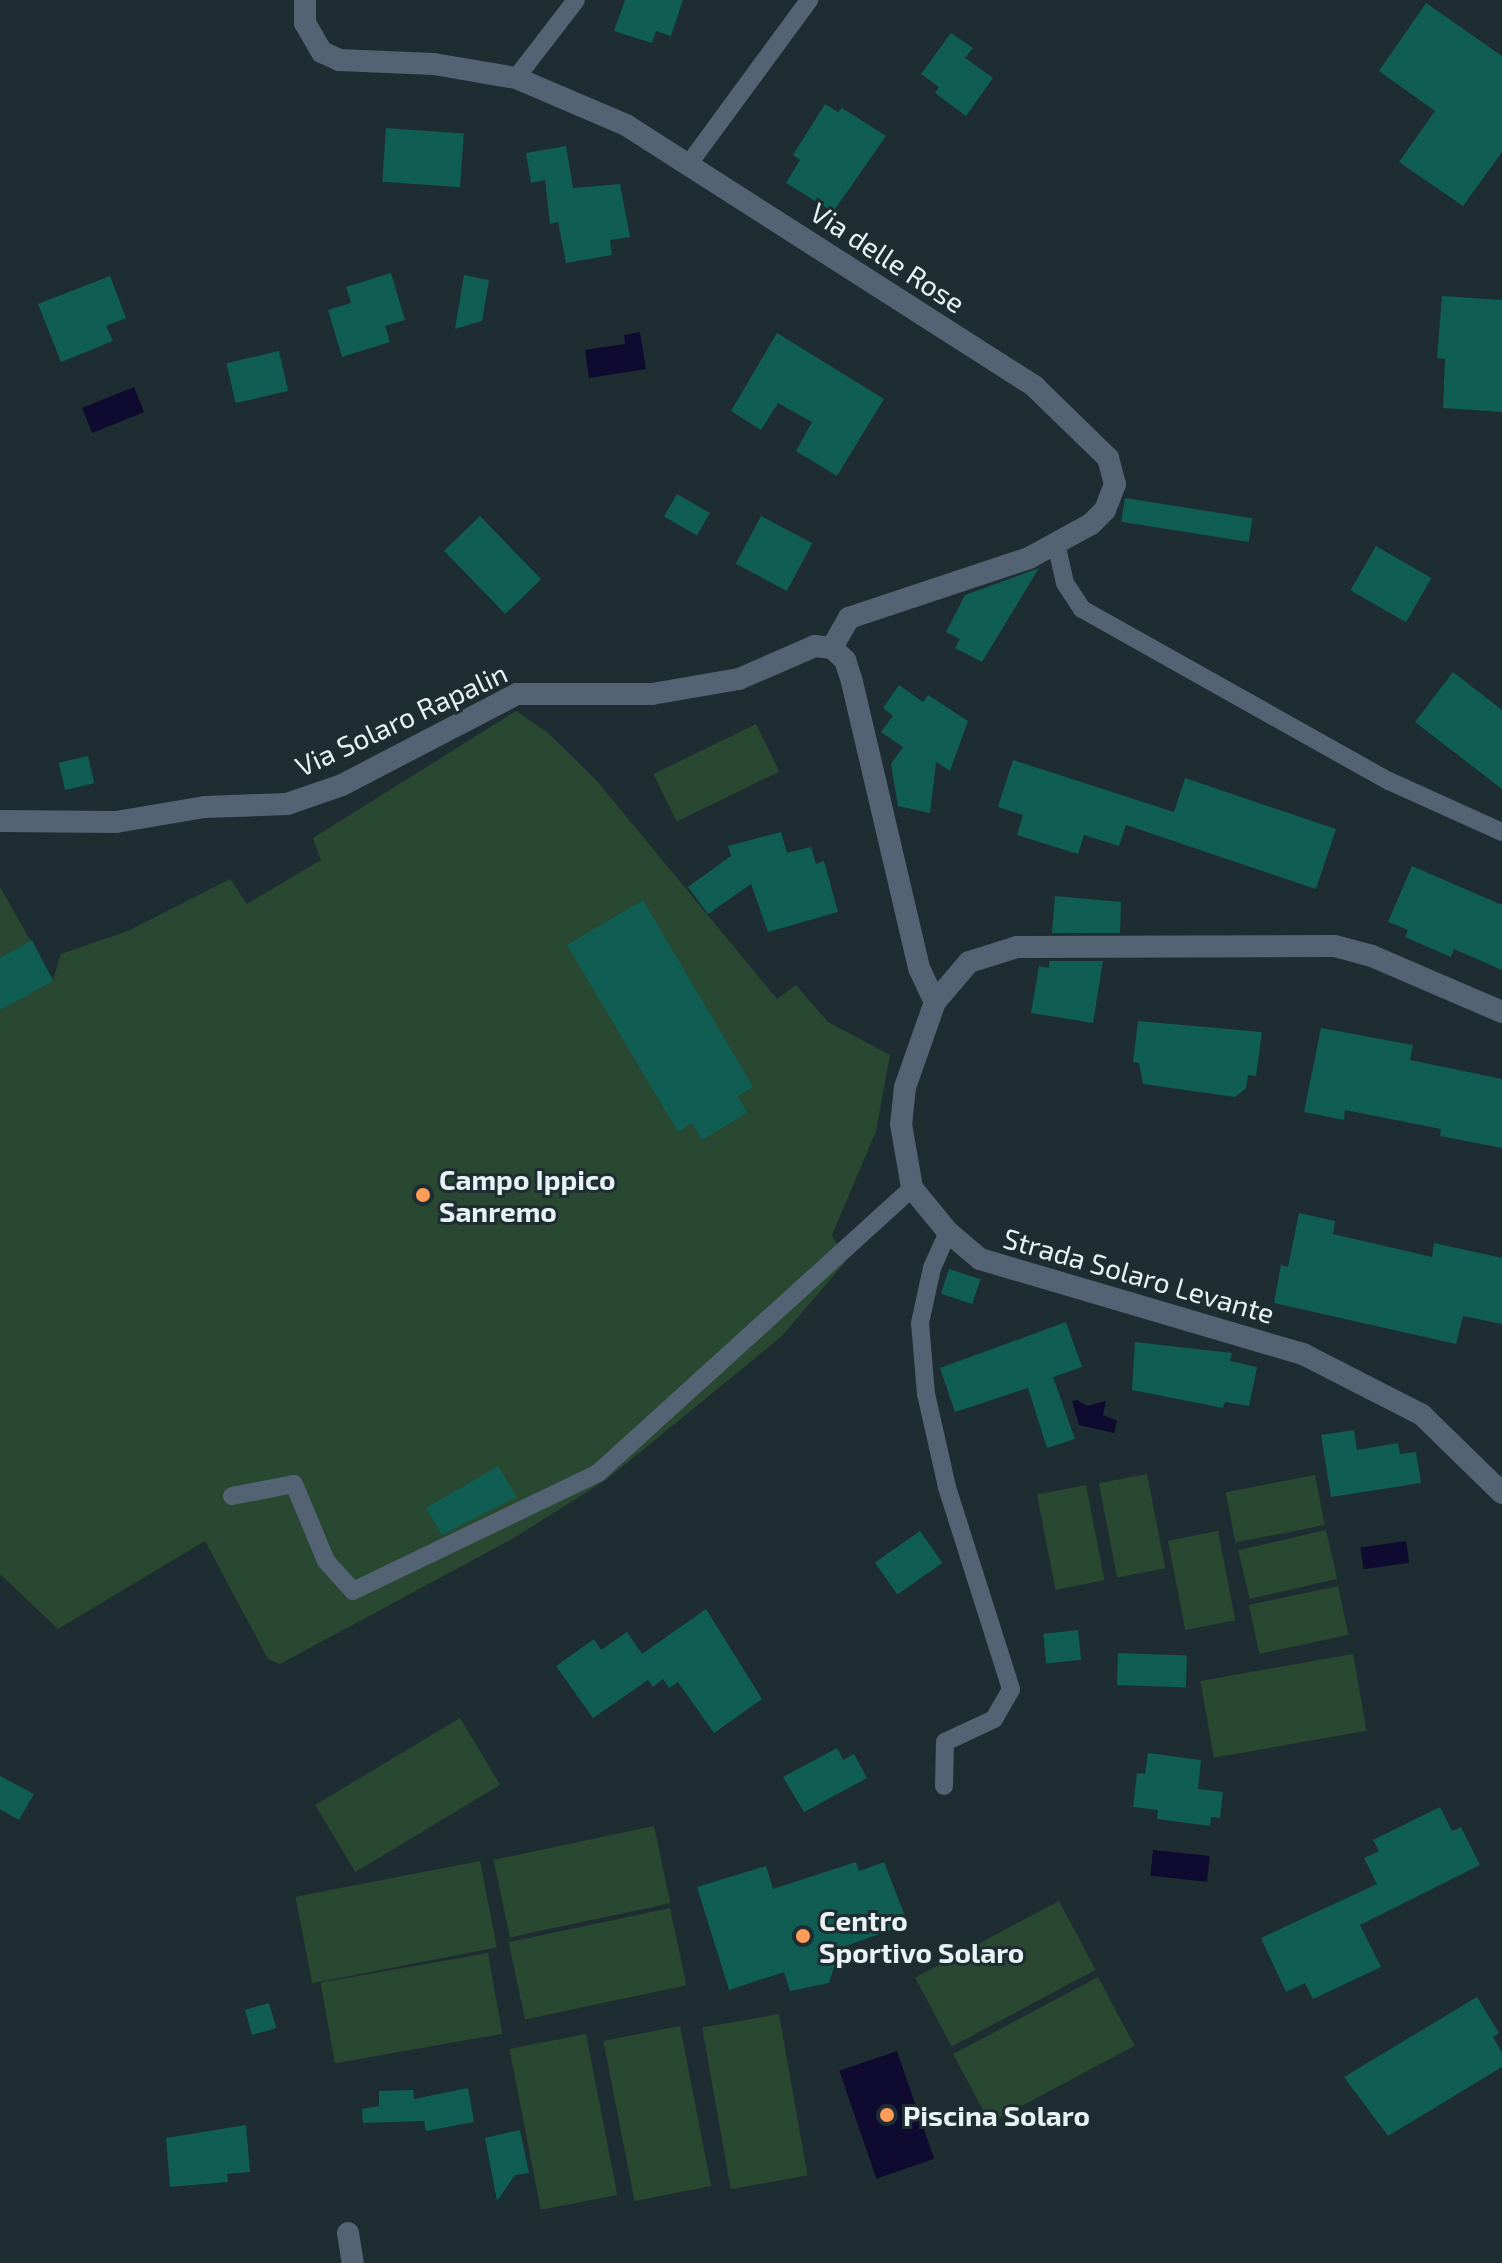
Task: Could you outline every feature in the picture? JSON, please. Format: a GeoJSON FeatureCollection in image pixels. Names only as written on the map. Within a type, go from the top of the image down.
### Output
{"type":"FeatureCollection","features":[{"type":"Feature","properties":{"kind":"street","name":"Via delle Rose"},"geometry":{"type":"LineString","coordinates":[[305,0],[311,33],[322,52],[339,60],[434,64],[516,78],[626,125],[1035,387],[1075,420],[1108,458],[1115,484],[1105,510],[1029,558],[849,618],[832,648]]}},
{"type":"Feature","properties":{"kind":"street","name":"Via Solaro Rapalin"},"geometry":{"type":"LineString","coordinates":[[0,821],[116,822],[205,807],[287,804],[342,785],[517,694],[652,694],[739,679],[815,646],[832,648]]}},
{"type":"Feature","properties":{"kind":"street"},"geometry":{"type":"LineString","coordinates":[[832,648],[845,660],[852,682],[919,968],[935,1002]]}},
{"type":"Feature","properties":{"kind":"street","name":"Strada Solaro Levante"},"geometry":{"type":"LineString","coordinates":[[1502,1012],[1372,956],[1335,946],[1017,947],[969,962],[935,1002],[905,1087],[901,1124],[912,1188],[948,1232],[980,1259],[1010,1271],[1303,1354],[1422,1415],[1502,1493]]}},
{"type":"Feature","properties":{"kind":"street"},"geometry":{"type":"LineString","coordinates":[[348,2233],[353,2263]]}},
{"type":"Feature","properties":{"kind":"lane"},"geometry":{"type":"LineString","coordinates":[[516,78],[576,0]]}},
{"type":"Feature","properties":{"kind":"lane"},"geometry":{"type":"LineString","coordinates":[[688,165],[809,0]]}},
{"type":"Feature","properties":{"kind":"lane"},"geometry":{"type":"LineString","coordinates":[[1056,543],[1065,583],[1082,609],[1389,781],[1502,832]]}},
{"type":"Feature","properties":{"kind":"lane"},"geometry":{"type":"LineString","coordinates":[[232,1496],[294,1484],[326,1561],[353,1591],[598,1473],[912,1188]]}},
{"type":"Feature","properties":{"kind":"lane"},"geometry":{"type":"LineString","coordinates":[[944,1786],[945,1742],[994,1719],[1011,1689],[947,1487],[926,1394],[920,1323],[932,1268],[948,1232]]}},
{"type":"Feature","properties":{"kind":"green space","name":"Campo Ippico Sanremo"},"geometry":{"type":"Polygon","coordinates":[[[516,711],[548,733],[596,780],[777,999],[796,985],[828,1022],[890,1055],[876,1131],[832,1235],[846,1261],[782,1336],[606,1480],[512,1539],[280,1664],[268,1659],[205,1541],[58,1629],[0,1574],[0,887],[53,980],[61,954],[128,931],[230,879],[247,904],[321,860],[313,838],[516,711]]]}},
{"type":"Feature","properties":{"kind":"green space"},"geometry":{"type":"Polygon","coordinates":[[[756,724],[779,772],[677,822],[654,774],[756,724]]]}},
{"type":"Feature","properties":{"kind":"green space"},"geometry":{"type":"Polygon","coordinates":[[[1147,1474],[1165,1568],[1117,1578],[1099,1483],[1147,1474]]]}},
{"type":"Feature","properties":{"kind":"green space"},"geometry":{"type":"Polygon","coordinates":[[[1315,1475],[1325,1525],[1235,1542],[1226,1492],[1315,1475]]]}},
{"type":"Feature","properties":{"kind":"green space"},"geometry":{"type":"Polygon","coordinates":[[[1086,1485],[1105,1580],[1055,1590],[1037,1495],[1086,1485]]]}},
{"type":"Feature","properties":{"kind":"green space"},"geometry":{"type":"Polygon","coordinates":[[[1326,1530],[1337,1579],[1250,1599],[1238,1550],[1326,1530]]]}},
{"type":"Feature","properties":{"kind":"green space"},"geometry":{"type":"Polygon","coordinates":[[[1218,1531],[1235,1620],[1185,1630],[1168,1541],[1218,1531]]]}},
{"type":"Feature","properties":{"kind":"green space"},"geometry":{"type":"Polygon","coordinates":[[[1338,1586],[1348,1635],[1259,1654],[1249,1605],[1338,1586]]]}},
{"type":"Feature","properties":{"kind":"green space"},"geometry":{"type":"Polygon","coordinates":[[[1353,1654],[1367,1731],[1214,1758],[1200,1681],[1353,1654]]]}},
{"type":"Feature","properties":{"kind":"green space"},"geometry":{"type":"Polygon","coordinates":[[[460,1718],[500,1785],[355,1872],[315,1805],[460,1718]]]}},
{"type":"Feature","properties":{"kind":"green space"},"geometry":{"type":"Polygon","coordinates":[[[654,1826],[670,1903],[510,1937],[494,1860],[654,1826]]]}},
{"type":"Feature","properties":{"kind":"green space"},"geometry":{"type":"Polygon","coordinates":[[[480,1861],[497,1947],[312,1983],[295,1897],[480,1861]]]}},
{"type":"Feature","properties":{"kind":"green space"},"geometry":{"type":"Polygon","coordinates":[[[1059,1901],[1096,1970],[952,2046],[915,1978],[1059,1901]]]}},
{"type":"Feature","properties":{"kind":"green space"},"geometry":{"type":"Polygon","coordinates":[[[670,1908],[686,1985],[525,2020],[509,1942],[670,1908]]]}},
{"type":"Feature","properties":{"kind":"green space"},"geometry":{"type":"Polygon","coordinates":[[[488,1953],[502,2034],[335,2063],[321,1983],[488,1953]]]}},
{"type":"Feature","properties":{"kind":"green space"},"geometry":{"type":"Polygon","coordinates":[[[1098,1977],[1135,2046],[990,2123],[953,2054],[1098,1977]]]}},
{"type":"Feature","properties":{"kind":"green space"},"geometry":{"type":"Polygon","coordinates":[[[779,2014],[807,2176],[731,2189],[702,2028],[779,2014]]]}},
{"type":"Feature","properties":{"kind":"green space"},"geometry":{"type":"Polygon","coordinates":[[[680,2026],[711,2186],[635,2201],[603,2041],[680,2026]]]}},
{"type":"Feature","properties":{"kind":"green space"},"geometry":{"type":"Polygon","coordinates":[[[586,2034],[617,2195],[541,2210],[509,2049],[586,2034]]]}},
{"type":"Feature","properties":{"kind":"shaded area"},"geometry":{"type":"Polygon","coordinates":[[[640,332],[646,369],[589,378],[585,350],[625,344],[624,335],[640,332]]]}},
{"type":"Feature","properties":{"kind":"shaded area"},"geometry":{"type":"Polygon","coordinates":[[[134,387],[144,412],[92,433],[82,408],[134,387]]]}},
{"type":"Feature","properties":{"kind":"shaded area"},"geometry":{"type":"Polygon","coordinates":[[[1077,1400],[1087,1406],[1106,1401],[1103,1415],[1117,1421],[1114,1433],[1079,1425],[1072,1401],[1077,1400]]]}},
{"type":"Feature","properties":{"kind":"shaded area"},"geometry":{"type":"Polygon","coordinates":[[[1406,1541],[1409,1563],[1364,1569],[1360,1547],[1406,1541]]]}},
{"type":"Feature","properties":{"kind":"shaded area"},"geometry":{"type":"Polygon","coordinates":[[[1153,1850],[1210,1856],[1207,1882],[1150,1876],[1153,1850]]]}},
{"type":"Feature","properties":{"kind":"shaded area","name":"Piscina Solaro"},"geometry":{"type":"Polygon","coordinates":[[[897,2051],[934,2159],[876,2179],[839,2071],[897,2051]]]}},
{"type":"Feature","properties":{"kind":"building"},"geometry":{"type":"Polygon","coordinates":[[[625,0],[683,0],[671,36],[656,31],[652,43],[614,31],[625,0]]]}},
{"type":"Feature","properties":{"kind":"building"},"geometry":{"type":"Polygon","coordinates":[[[1426,3],[1502,56],[1502,152],[1463,206],[1399,162],[1435,111],[1379,71],[1426,3]]]}},
{"type":"Feature","properties":{"kind":"building"},"geometry":{"type":"Polygon","coordinates":[[[951,33],[973,48],[965,58],[993,78],[966,116],[935,93],[939,87],[921,74],[951,33]]]}},
{"type":"Feature","properties":{"kind":"building"},"geometry":{"type":"Polygon","coordinates":[[[825,104],[838,112],[842,108],[886,136],[833,212],[786,183],[800,160],[793,155],[825,104]]]}},
{"type":"Feature","properties":{"kind":"building"},"geometry":{"type":"Polygon","coordinates":[[[386,128],[464,133],[460,187],[382,182],[386,128]]]}},
{"type":"Feature","properties":{"kind":"building"},"geometry":{"type":"Polygon","coordinates":[[[566,146],[573,188],[620,184],[630,237],[610,240],[612,255],[566,263],[558,222],[550,224],[545,180],[531,183],[526,153],[566,146]]]}},
{"type":"Feature","properties":{"kind":"building"},"geometry":{"type":"Polygon","coordinates":[[[391,273],[405,320],[385,326],[390,342],[342,357],[328,310],[351,303],[346,287],[391,273]]]}},
{"type":"Feature","properties":{"kind":"building"},"geometry":{"type":"Polygon","coordinates":[[[464,275],[489,280],[482,321],[455,329],[464,275]]]}},
{"type":"Feature","properties":{"kind":"building"},"geometry":{"type":"Polygon","coordinates":[[[110,276],[126,318],[106,326],[113,341],[61,362],[38,304],[110,276]]]}},
{"type":"Feature","properties":{"kind":"building"},"geometry":{"type":"Polygon","coordinates":[[[1442,296],[1502,300],[1502,412],[1443,408],[1445,359],[1437,358],[1442,296]]]}},
{"type":"Feature","properties":{"kind":"building"},"geometry":{"type":"Polygon","coordinates":[[[777,333],[884,399],[837,476],[796,451],[812,422],[778,403],[761,430],[731,411],[777,333]]]}},
{"type":"Feature","properties":{"kind":"building"},"geometry":{"type":"Polygon","coordinates":[[[279,351],[288,391],[236,403],[226,363],[279,351]]]}},
{"type":"Feature","properties":{"kind":"building"},"geometry":{"type":"Polygon","coordinates":[[[677,494],[710,513],[697,536],[664,517],[677,494]]]}},
{"type":"Feature","properties":{"kind":"building"},"geometry":{"type":"Polygon","coordinates":[[[1125,498],[1252,518],[1249,542],[1121,522],[1125,498]]]}},
{"type":"Feature","properties":{"kind":"building"},"geometry":{"type":"Polygon","coordinates":[[[480,516],[541,579],[505,614],[444,551],[480,516]]]}},
{"type":"Feature","properties":{"kind":"building"},"geometry":{"type":"Polygon","coordinates":[[[761,516],[812,543],[787,591],[736,564],[761,516]]]}},
{"type":"Feature","properties":{"kind":"building"},"geometry":{"type":"Polygon","coordinates":[[[1376,546],[1431,578],[1406,622],[1350,590],[1376,546]]]}},
{"type":"Feature","properties":{"kind":"building"},"geometry":{"type":"Polygon","coordinates":[[[1039,568],[982,662],[955,648],[960,639],[946,632],[965,595],[1039,568]]]}},
{"type":"Feature","properties":{"kind":"building"},"geometry":{"type":"Polygon","coordinates":[[[1453,672],[1502,710],[1502,789],[1415,722],[1453,672]]]}},
{"type":"Feature","properties":{"kind":"building"},"geometry":{"type":"Polygon","coordinates":[[[899,685],[923,702],[928,695],[968,721],[950,771],[936,762],[930,813],[898,806],[891,764],[903,747],[881,732],[893,716],[883,708],[899,685]]]}},
{"type":"Feature","properties":{"kind":"building"},"geometry":{"type":"Polygon","coordinates":[[[88,756],[94,783],[65,790],[59,763],[88,756]]]}},
{"type":"Feature","properties":{"kind":"building"},"geometry":{"type":"Polygon","coordinates":[[[1013,760],[1174,812],[1185,778],[1336,829],[1316,889],[1126,825],[1119,846],[1084,835],[1078,854],[1017,835],[1023,815],[998,807],[1013,760]]]}},
{"type":"Feature","properties":{"kind":"building"},"geometry":{"type":"Polygon","coordinates":[[[781,832],[787,853],[811,847],[816,864],[824,861],[838,912],[768,932],[751,884],[708,914],[688,887],[731,856],[728,846],[781,832]]]}},
{"type":"Feature","properties":{"kind":"building"},"geometry":{"type":"Polygon","coordinates":[[[1412,866],[1502,905],[1502,970],[1454,949],[1451,957],[1405,937],[1408,930],[1388,922],[1412,866]]]}},
{"type":"Feature","properties":{"kind":"building"},"geometry":{"type":"Polygon","coordinates":[[[1055,896],[1121,902],[1120,933],[1052,933],[1055,896]]]}},
{"type":"Feature","properties":{"kind":"building"},"geometry":{"type":"Polygon","coordinates":[[[643,900],[753,1087],[738,1096],[747,1113],[702,1140],[692,1123],[678,1132],[567,945],[643,900]]]}},
{"type":"Feature","properties":{"kind":"building"},"geometry":{"type":"Polygon","coordinates":[[[32,940],[53,981],[0,1010],[0,958],[32,940]]]}},
{"type":"Feature","properties":{"kind":"building"},"geometry":{"type":"Polygon","coordinates":[[[1049,961],[1103,961],[1093,1023],[1031,1013],[1039,966],[1049,968],[1049,961]]]}},
{"type":"Feature","properties":{"kind":"building"},"geometry":{"type":"Polygon","coordinates":[[[1138,1021],[1262,1032],[1256,1076],[1248,1075],[1246,1088],[1235,1097],[1143,1084],[1139,1063],[1133,1062],[1138,1021]]]}},
{"type":"Feature","properties":{"kind":"building"},"geometry":{"type":"Polygon","coordinates":[[[1321,1028],[1413,1045],[1410,1060],[1502,1079],[1502,1148],[1440,1136],[1441,1129],[1345,1110],[1344,1120],[1304,1112],[1321,1028]]]}},
{"type":"Feature","properties":{"kind":"building"},"geometry":{"type":"Polygon","coordinates":[[[1299,1213],[1335,1221],[1333,1234],[1432,1257],[1434,1243],[1502,1258],[1502,1324],[1463,1316],[1456,1344],[1274,1303],[1281,1265],[1288,1267],[1299,1213]]]}},
{"type":"Feature","properties":{"kind":"building"},"geometry":{"type":"Polygon","coordinates":[[[949,1269],[980,1279],[972,1304],[941,1294],[949,1269]]]}},
{"type":"Feature","properties":{"kind":"building"},"geometry":{"type":"Polygon","coordinates":[[[1066,1322],[1082,1367],[1053,1377],[1075,1439],[1047,1448],[1028,1388],[955,1412],[940,1368],[1066,1322]]]}},
{"type":"Feature","properties":{"kind":"building"},"geometry":{"type":"Polygon","coordinates":[[[1135,1342],[1232,1353],[1230,1361],[1257,1367],[1249,1406],[1225,1402],[1223,1408],[1132,1390],[1135,1342]]]}},
{"type":"Feature","properties":{"kind":"building"},"geometry":{"type":"Polygon","coordinates":[[[1354,1430],[1357,1450],[1398,1443],[1400,1454],[1416,1452],[1421,1483],[1331,1497],[1321,1435],[1354,1430]]]}},
{"type":"Feature","properties":{"kind":"building"},"geometry":{"type":"Polygon","coordinates":[[[498,1466],[517,1497],[442,1535],[426,1508],[498,1466]]]}},
{"type":"Feature","properties":{"kind":"building"},"geometry":{"type":"Polygon","coordinates":[[[920,1531],[942,1563],[897,1594],[875,1563],[920,1531]]]}},
{"type":"Feature","properties":{"kind":"building"},"geometry":{"type":"Polygon","coordinates":[[[706,1609],[762,1699],[714,1733],[678,1682],[669,1688],[663,1679],[653,1687],[648,1680],[593,1718],[556,1666],[594,1639],[601,1650],[627,1632],[642,1654],[706,1609]]]}},
{"type":"Feature","properties":{"kind":"building"},"geometry":{"type":"Polygon","coordinates":[[[1078,1630],[1081,1660],[1046,1663],[1043,1634],[1078,1630]]]}},
{"type":"Feature","properties":{"kind":"building"},"geometry":{"type":"Polygon","coordinates":[[[1118,1653],[1187,1655],[1186,1687],[1117,1685],[1118,1653]]]}},
{"type":"Feature","properties":{"kind":"building"},"geometry":{"type":"Polygon","coordinates":[[[837,1748],[843,1760],[854,1754],[867,1778],[804,1812],[783,1777],[837,1748]]]}},
{"type":"Feature","properties":{"kind":"building"},"geometry":{"type":"Polygon","coordinates":[[[1148,1753],[1201,1760],[1198,1789],[1223,1792],[1220,1818],[1211,1817],[1210,1826],[1157,1819],[1158,1810],[1133,1807],[1137,1773],[1145,1774],[1148,1753]]]}},
{"type":"Feature","properties":{"kind":"building"},"geometry":{"type":"Polygon","coordinates":[[[0,1776],[34,1794],[19,1820],[0,1809],[0,1776]]]}},
{"type":"Feature","properties":{"kind":"building"},"geometry":{"type":"Polygon","coordinates":[[[1440,1807],[1452,1831],[1461,1827],[1480,1865],[1360,1925],[1381,1967],[1313,1999],[1305,1983],[1286,1992],[1261,1938],[1377,1884],[1364,1858],[1379,1851],[1373,1840],[1440,1807]]]}},
{"type":"Feature","properties":{"kind":"building"},"geometry":{"type":"Polygon","coordinates":[[[856,1862],[859,1871],[884,1862],[908,1924],[840,1948],[829,1983],[790,1991],[784,1972],[729,1990],[697,1887],[766,1866],[773,1889],[856,1862]]]}},
{"type":"Feature","properties":{"kind":"building"},"geometry":{"type":"Polygon","coordinates":[[[1477,1997],[1499,2033],[1493,2037],[1502,2053],[1502,2067],[1388,2136],[1344,2077],[1477,1997]]]}},
{"type":"Feature","properties":{"kind":"building"},"geometry":{"type":"Polygon","coordinates":[[[269,2003],[276,2028],[252,2035],[245,2010],[269,2003]]]}},
{"type":"Feature","properties":{"kind":"building"},"geometry":{"type":"Polygon","coordinates":[[[468,2088],[474,2122],[426,2131],[424,2121],[363,2123],[362,2109],[379,2106],[379,2091],[413,2090],[414,2099],[468,2088]]]}},
{"type":"Feature","properties":{"kind":"building"},"geometry":{"type":"Polygon","coordinates":[[[246,2125],[250,2172],[227,2174],[228,2182],[170,2187],[166,2138],[246,2125]]]}},
{"type":"Feature","properties":{"kind":"building"},"geometry":{"type":"Polygon","coordinates":[[[520,2130],[529,2173],[515,2175],[497,2201],[485,2138],[520,2130]]]}},
{"type":"Feature","properties":{"kind":"place","name":"Campo Ippico Sanremo"},"geometry":{"type":"Point","coordinates":[423,1195]}},
{"type":"Feature","properties":{"kind":"place","name":"Centro Sportivo Solaro"},"geometry":{"type":"Point","coordinates":[803,1936]}},
{"type":"Feature","properties":{"kind":"place","name":"Piscina Solaro"},"geometry":{"type":"Point","coordinates":[887,2115]}}]}
